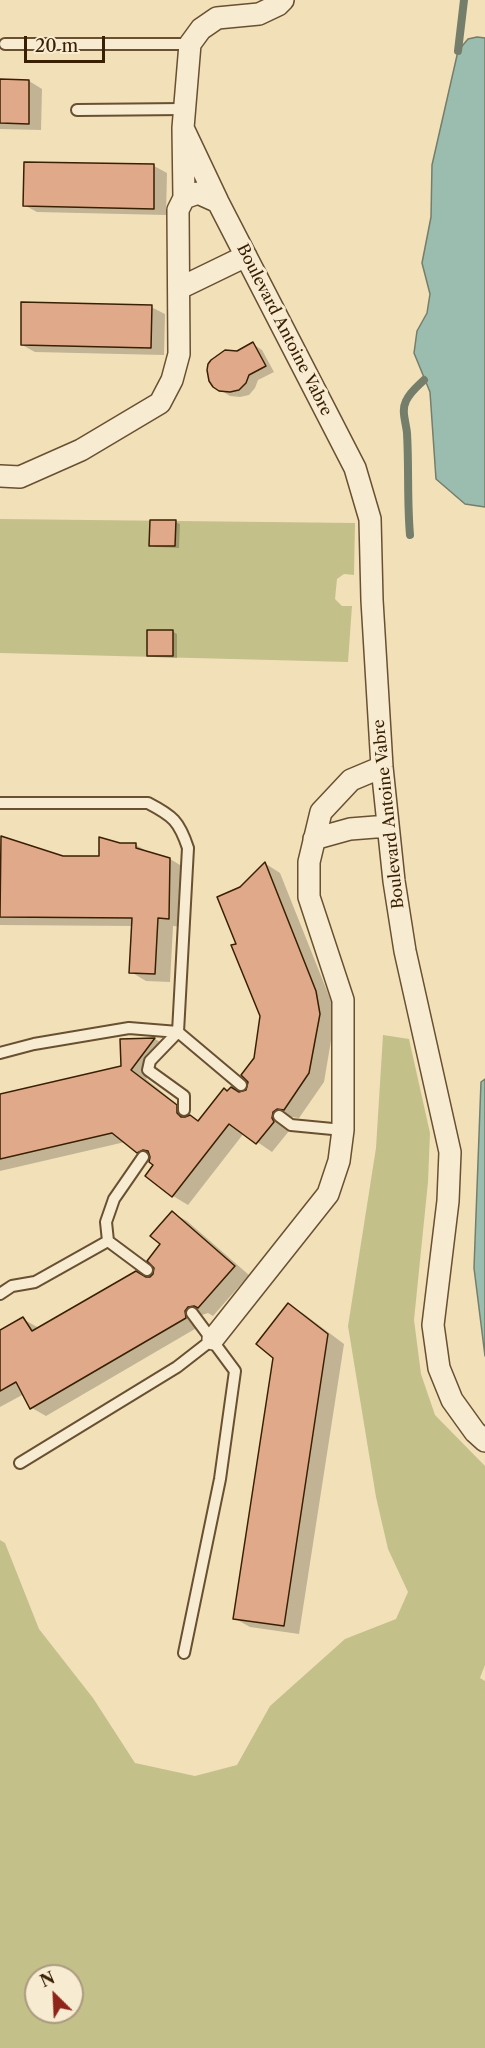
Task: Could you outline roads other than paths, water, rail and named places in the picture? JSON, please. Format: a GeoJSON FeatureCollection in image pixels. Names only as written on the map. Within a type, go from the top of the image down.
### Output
{"type":"FeatureCollection","features":[{"type":"Feature","properties":{"kind":"street"},"geometry":{"type":"LineString","coordinates":[[0,477],[20,477],[81,450],[160,403],[172,380],[179,354],[178,210],[184,198],[184,118],[190,44],[201,29],[217,18],[259,14],[283,0]]}},
{"type":"Feature","properties":{"kind":"street","name":"Boulevard Antoine Vabre"},"geometry":{"type":"LineString","coordinates":[[184,118],[218,202],[355,468],[370,519],[372,600],[382,767],[388,826],[405,951],[450,1152],[448,1201],[433,1325],[439,1368],[453,1400],[475,1432],[485,1441]]}},
{"type":"Feature","properties":{"kind":"street"},"geometry":{"type":"LineString","coordinates":[[184,198],[198,193],[218,202]]}},
{"type":"Feature","properties":{"kind":"street"},"geometry":{"type":"LineString","coordinates":[[180,288],[246,256]]}},
{"type":"Feature","properties":{"kind":"street"},"geometry":{"type":"LineString","coordinates":[[213,1339],[328,1194],[339,1161],[343,1130],[343,1000],[309,897],[309,862],[321,812],[351,780],[382,767]]}},
{"type":"Feature","properties":{"kind":"street"},"geometry":{"type":"LineString","coordinates":[[314,839],[350,829],[388,826]]}},
{"type":"Feature","properties":{"kind":"lane"},"geometry":{"type":"LineString","coordinates":[[5,44],[190,44]]}},
{"type":"Feature","properties":{"kind":"lane"},"geometry":{"type":"LineString","coordinates":[[77,110],[184,118]]}},
{"type":"Feature","properties":{"kind":"lane"},"geometry":{"type":"LineString","coordinates":[[0,803],[148,803],[169,814],[182,828],[189,848],[178,1032],[150,1061],[148,1070],[184,1096],[184,1110]]}},
{"type":"Feature","properties":{"kind":"lane"},"geometry":{"type":"LineString","coordinates":[[0,1053],[34,1044],[129,1028],[178,1032],[241,1085]]}},
{"type":"Feature","properties":{"kind":"lane"},"geometry":{"type":"LineString","coordinates":[[279,1116],[291,1125],[343,1130]]}},
{"type":"Feature","properties":{"kind":"lane"},"geometry":{"type":"LineString","coordinates":[[142,1157],[114,1198],[106,1222],[108,1241],[147,1270]]}},
{"type":"Feature","properties":{"kind":"lane"},"geometry":{"type":"LineString","coordinates":[[0,1294],[12,1286],[35,1282],[108,1241]]}},
{"type":"Feature","properties":{"kind":"lane"},"geometry":{"type":"LineString","coordinates":[[184,1653],[220,1479],[235,1371],[192,1313]]}},
{"type":"Feature","properties":{"kind":"lane"},"geometry":{"type":"LineString","coordinates":[[20,1463],[177,1367],[213,1339]]}},
{"type":"Feature","properties":{"kind":"waterway"},"geometry":{"type":"LineString","coordinates":[[458,51],[464,0]]}},
{"type":"Feature","properties":{"kind":"waterway"},"geometry":{"type":"LineString","coordinates":[[410,535],[407,433],[404,409],[414,389],[424,380]]}}]}
